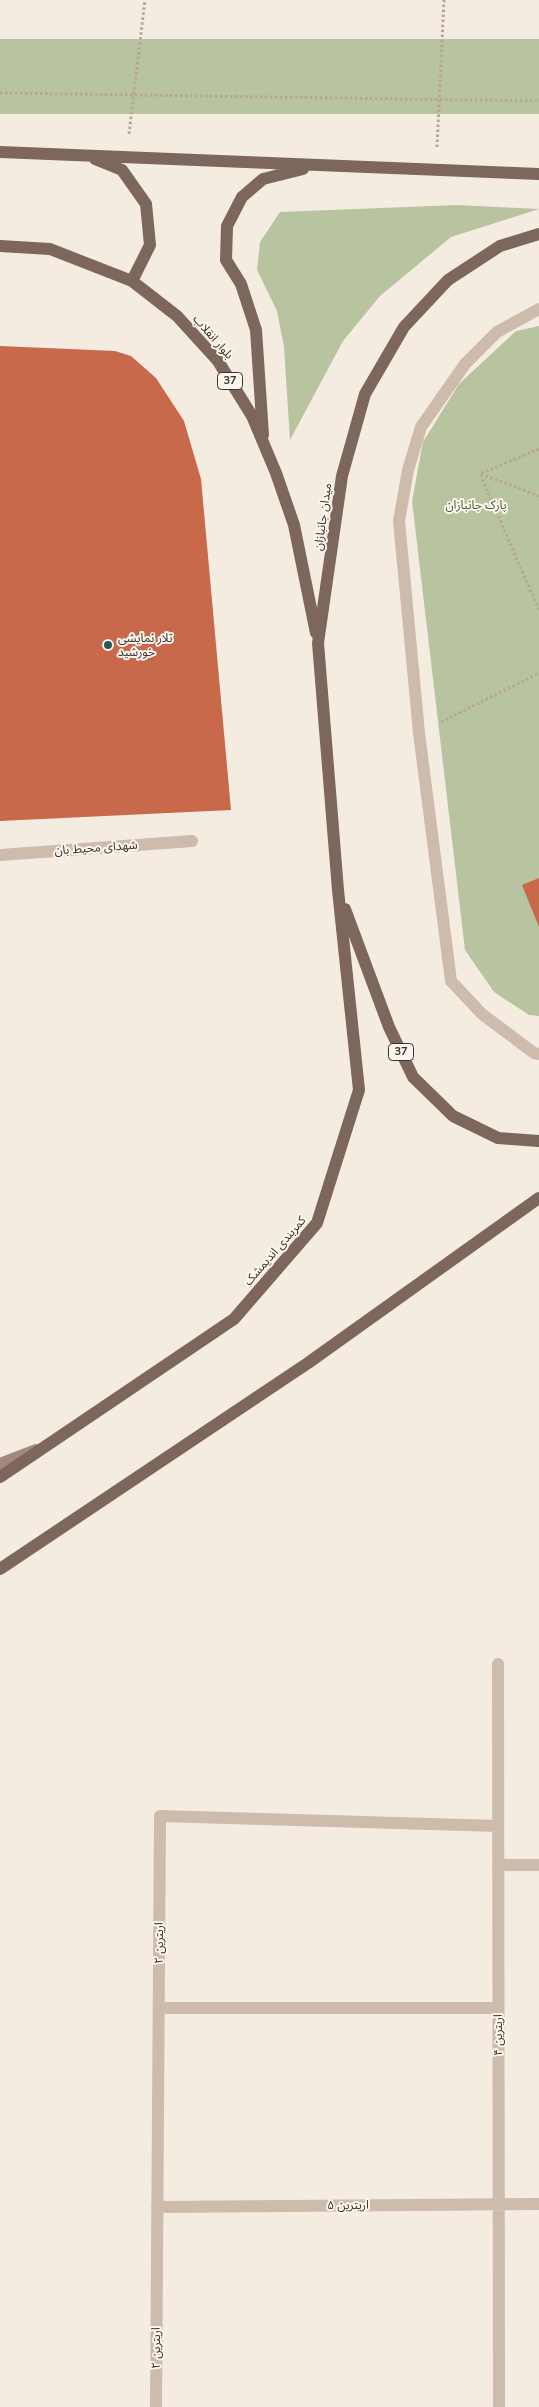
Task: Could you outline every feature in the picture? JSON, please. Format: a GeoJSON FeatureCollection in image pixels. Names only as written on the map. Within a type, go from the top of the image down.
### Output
{"type":"FeatureCollection","features":[{"type":"Feature","properties":{"kind":"main road"},"geometry":{"type":"LineString","coordinates":[[0,152],[539,174]]}},
{"type":"Feature","properties":{"kind":"main road"},"geometry":{"type":"LineString","coordinates":[[85,156],[122,170],[146,204],[150,244],[132,281]]}},
{"type":"Feature","properties":{"kind":"main road"},"geometry":{"type":"LineString","coordinates":[[263,444],[261,382],[256,330],[241,284],[226,260],[227,226],[242,197],[263,178],[320,165]]}},
{"type":"Feature","properties":{"kind":"main road","name":"میدان جانبازان"},"geometry":{"type":"LineString","coordinates":[[338,890],[318,643],[342,476],[365,394],[404,326],[448,280],[500,246],[539,234]]}},
{"type":"Feature","properties":{"kind":"main road","name":"بلوار انقلاب"},"geometry":{"type":"LineString","coordinates":[[0,246],[50,250],[132,281],[177,316],[218,361],[252,416],[294,525],[318,643]]}},
{"type":"Feature","properties":{"kind":"main road","name":"37"},"geometry":{"type":"LineString","coordinates":[[338,890],[389,1027],[414,1077],[453,1116],[498,1138],[539,1141]]}},
{"type":"Feature","properties":{"kind":"main road","name":"کمربندی اندیمشک"},"geometry":{"type":"LineString","coordinates":[[0,1477],[234,1320],[317,1223],[359,1090],[338,890]]}},
{"type":"Feature","properties":{"kind":"main road"},"geometry":{"type":"LineString","coordinates":[[0,1569],[308,1363],[539,1198]]}},
{"type":"Feature","properties":{"kind":"street"},"geometry":{"type":"LineString","coordinates":[[539,309],[497,332],[465,364],[421,426],[408,470],[399,521],[419,733],[451,981],[482,1014],[534,1053],[539,1054]]}},
{"type":"Feature","properties":{"kind":"street","name":"شهدای محیط بان"},"geometry":{"type":"LineString","coordinates":[[0,855],[192,841]]}},
{"type":"Feature","properties":{"kind":"street"},"geometry":{"type":"LineString","coordinates":[[0,1464],[47,1445]]}},
{"type":"Feature","properties":{"kind":"street","name":"اریترین ۴"},"geometry":{"type":"LineString","coordinates":[[498,1664],[499,2407]]}},
{"type":"Feature","properties":{"kind":"street","name":"اریترین ۲"},"geometry":{"type":"LineString","coordinates":[[156,2407],[160,1816],[498,1826]]}},
{"type":"Feature","properties":{"kind":"street"},"geometry":{"type":"LineString","coordinates":[[498,1865],[539,1865]]}},
{"type":"Feature","properties":{"kind":"street"},"geometry":{"type":"LineString","coordinates":[[158,2008],[498,2008]]}},
{"type":"Feature","properties":{"kind":"street","name":"اریترین ۵"},"geometry":{"type":"LineString","coordinates":[[157,2207],[539,2204]]}},
{"type":"Feature","properties":{"kind":"path"},"geometry":{"type":"LineString","coordinates":[[126,157],[145,0]]}},
{"type":"Feature","properties":{"kind":"path"},"geometry":{"type":"LineString","coordinates":[[436,170],[444,0]]}},
{"type":"Feature","properties":{"kind":"path"},"geometry":{"type":"LineString","coordinates":[[0,93],[439,98],[539,101]]}},
{"type":"Feature","properties":{"kind":"path"},"geometry":{"type":"LineString","coordinates":[[480,474],[539,448]]}},
{"type":"Feature","properties":{"kind":"path"},"geometry":{"type":"LineString","coordinates":[[480,474],[539,496]]}},
{"type":"Feature","properties":{"kind":"path"},"geometry":{"type":"LineString","coordinates":[[480,474],[539,610]]}},
{"type":"Feature","properties":{"kind":"path"},"geometry":{"type":"LineString","coordinates":[[419,733],[539,673]]}},
{"type":"Feature","properties":{"kind":"green space"},"geometry":{"type":"Polygon","coordinates":[[[0,39],[539,39],[539,114],[0,114],[0,39]]]}},
{"type":"Feature","properties":{"kind":"green space"},"geometry":{"type":"Polygon","coordinates":[[[457,205],[539,209],[451,237],[380,296],[343,341],[290,440],[284,347],[277,311],[257,270],[260,242],[280,212],[457,205]]]}},
{"type":"Feature","properties":{"kind":"green space","name":"پارک جانبازان"},"geometry":{"type":"Polygon","coordinates":[[[539,326],[539,1016],[529,1015],[494,992],[465,950],[412,501],[423,442],[459,384],[516,331],[539,326]]]}},
{"type":"Feature","properties":{"kind":"building","name":"تلار نمایشی خورشید"},"geometry":{"type":"Polygon","coordinates":[[[0,346],[115,351],[131,356],[156,378],[184,421],[201,479],[231,810],[0,821],[0,346]]]}},
{"type":"Feature","properties":{"kind":"building"},"geometry":{"type":"Polygon","coordinates":[[[539,878],[539,927],[522,885],[539,878]]]}},
{"type":"Feature","properties":{"kind":"place","name":"تلار نمایشی خورشید"},"geometry":{"type":"Point","coordinates":[108,645]}}]}
